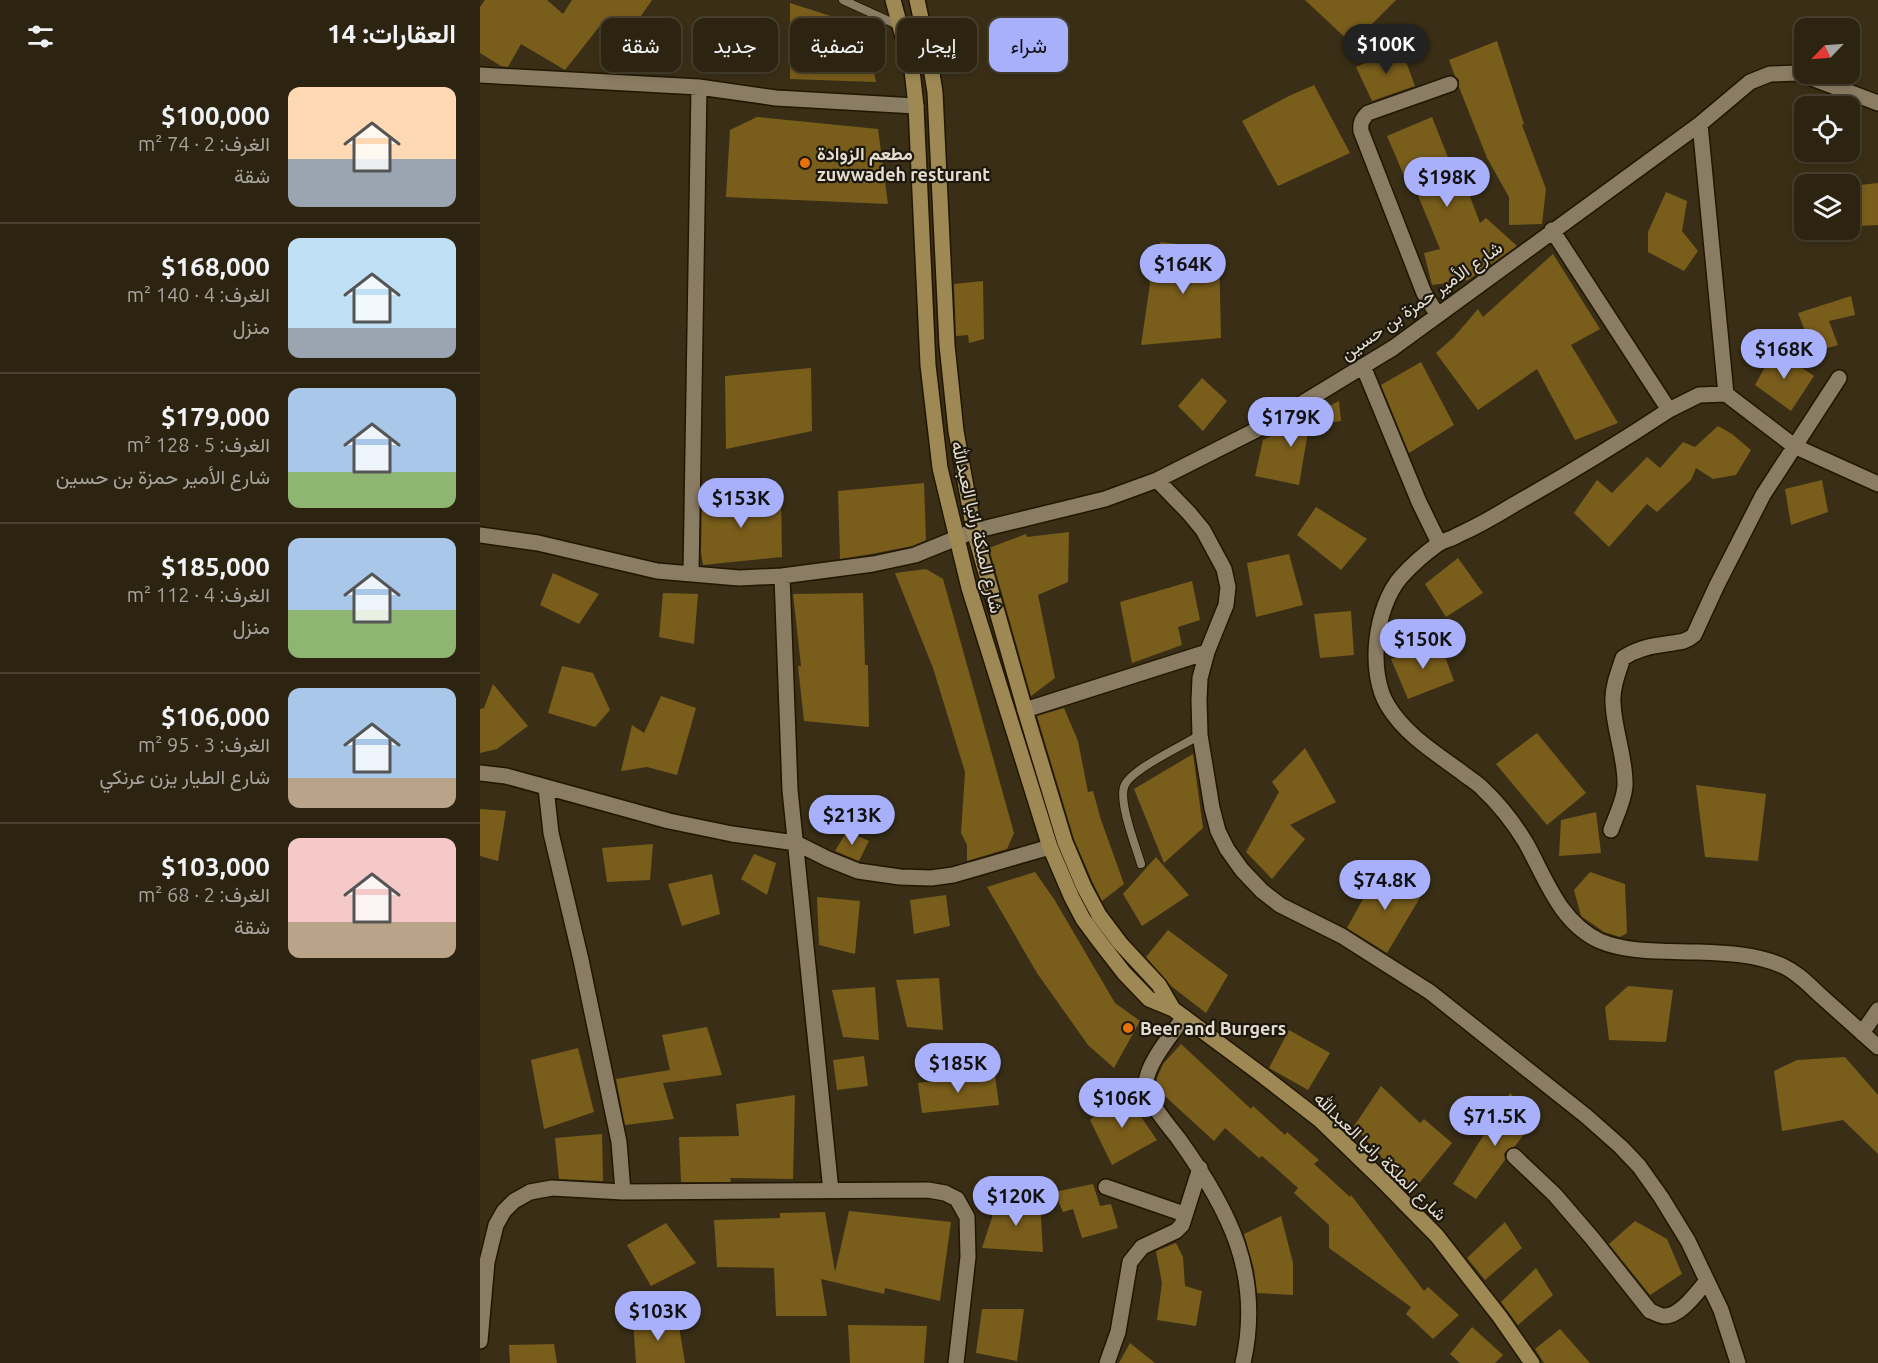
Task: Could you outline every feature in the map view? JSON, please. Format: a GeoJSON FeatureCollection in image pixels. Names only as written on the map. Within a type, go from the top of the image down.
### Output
{"type":"FeatureCollection","features":[{"type":"Feature","properties":{"kind":"main road","name":"شارع الملكة رانيا العبدالله"},"geometry":{"type":"LineString","coordinates":[[893,0],[898,18]]}},
{"type":"Feature","properties":{"kind":"main road","name":"شارع الملكة رانيا العبدالله"},"geometry":{"type":"LineString","coordinates":[[916,0],[935,92],[947,345],[956,431],[974,531],[1024,710],[1065,842],[1084,887],[1099,915],[1120,943],[1159,985],[1178,1013]]}},
{"type":"Feature","properties":{"kind":"main road","name":"شارع الملكة رانيا العبدالله"},"geometry":{"type":"LineString","coordinates":[[912,72],[916,106],[928,365],[940,468],[969,588],[1050,847],[1083,919],[1124,974],[1149,999],[1178,1013],[1320,1120],[1380,1179],[1437,1236],[1500,1317],[1532,1363]]}},
{"type":"Feature","properties":{"kind":"street","name":"شارع الأمير حمزة بن حسين"},"geometry":{"type":"LineString","coordinates":[[480,535],[538,543],[657,571],[739,578],[782,576],[873,564],[915,555],[974,531],[1106,499],[1157,480],[1268,424],[1392,348],[1700,124],[1750,82],[1770,74],[1798,73],[1878,103]]}},
{"type":"Feature","properties":{"kind":"street"},"geometry":{"type":"LineString","coordinates":[[480,75],[699,87],[776,98],[916,106]]}},
{"type":"Feature","properties":{"kind":"street"},"geometry":{"type":"LineString","coordinates":[[1437,314],[1424,293],[1413,267],[1360,124],[1368,113],[1450,84]]}},
{"type":"Feature","properties":{"kind":"street"},"geometry":{"type":"LineString","coordinates":[[691,574],[699,87]]}},
{"type":"Feature","properties":{"kind":"street"},"geometry":{"type":"LineString","coordinates":[[1700,124],[1726,394]]}},
{"type":"Feature","properties":{"kind":"street"},"geometry":{"type":"LineString","coordinates":[[1552,230],[1669,410]]}},
{"type":"Feature","properties":{"kind":"street"},"geometry":{"type":"LineString","coordinates":[[1363,366],[1419,501],[1439,543]]}},
{"type":"Feature","properties":{"kind":"street"},"geometry":{"type":"LineString","coordinates":[[1611,830],[1623,800],[1625,786],[1613,701],[1616,680],[1623,658],[1640,648],[1680,643],[1688,641],[1694,635],[1763,495],[1839,378]]}},
{"type":"Feature","properties":{"kind":"street"},"geometry":{"type":"LineString","coordinates":[[1878,484],[1794,446],[1726,394],[1699,395],[1669,410],[1516,504],[1459,535],[1439,543],[1401,578],[1390,595],[1377,638],[1376,664],[1379,685],[1386,703],[1398,721],[1417,739],[1480,786],[1508,817],[1525,842],[1551,893],[1565,914],[1581,930],[1602,942],[1636,949],[1727,953],[1774,963],[1798,975],[1878,1047]]}},
{"type":"Feature","properties":{"kind":"street"},"geometry":{"type":"LineString","coordinates":[[1157,480],[1203,530],[1224,569],[1228,587],[1226,605],[1207,651],[1200,678],[1199,700],[1200,735],[1212,808],[1218,831],[1227,849],[1242,870],[1262,891],[1280,905],[1342,936],[1430,992],[1594,1123],[1639,1166],[1688,1241],[1720,1310],[1738,1363]]}},
{"type":"Feature","properties":{"kind":"street"},"geometry":{"type":"LineString","coordinates":[[782,576],[790,790],[831,1191]]}},
{"type":"Feature","properties":{"kind":"street"},"geometry":{"type":"LineString","coordinates":[[1024,710],[1207,651]]}},
{"type":"Feature","properties":{"kind":"street"},"geometry":{"type":"LineString","coordinates":[[480,773],[506,776],[669,822],[796,843],[858,871],[900,877],[931,878],[953,875],[1050,847]]}},
{"type":"Feature","properties":{"kind":"street"},"geometry":{"type":"LineString","coordinates":[[546,788],[551,833],[581,960],[619,1142],[623,1192]]}},
{"type":"Feature","properties":{"kind":"street"},"geometry":{"type":"LineString","coordinates":[[1862,1032],[1878,1010]]}},
{"type":"Feature","properties":{"kind":"street"},"geometry":{"type":"LineString","coordinates":[[1178,1013],[1152,1065],[1146,1083],[1148,1093],[1158,1110],[1200,1168],[1235,1235],[1245,1270],[1250,1302],[1243,1363]]}},
{"type":"Feature","properties":{"kind":"street"},"geometry":{"type":"LineString","coordinates":[[1514,1156],[1563,1204],[1650,1311],[1663,1316],[1672,1314],[1684,1307],[1706,1282]]}},
{"type":"Feature","properties":{"kind":"street"},"geometry":{"type":"LineString","coordinates":[[1107,1363],[1118,1332],[1130,1263],[1137,1251],[1148,1243],[1179,1228],[1200,1168]]}},
{"type":"Feature","properties":{"kind":"street"},"geometry":{"type":"LineString","coordinates":[[1106,1187],[1184,1214]]}},
{"type":"Feature","properties":{"kind":"street"},"geometry":{"type":"LineString","coordinates":[[480,1341],[488,1262],[496,1225],[504,1211],[514,1201],[530,1192],[552,1188],[623,1192],[928,1190],[945,1193],[957,1199],[967,1217],[968,1257],[956,1363]]}},
{"type":"Feature","properties":{"kind":"lane"},"geometry":{"type":"LineString","coordinates":[[843,0],[897,25]]}},
{"type":"Feature","properties":{"kind":"lane"},"geometry":{"type":"LineString","coordinates":[[1141,864],[1123,800],[1125,784],[1137,771],[1200,735]]}},
{"type":"Feature","properties":{"kind":"building"},"geometry":{"type":"Polygon","coordinates":[[[485,0],[547,0],[563,14],[572,0],[652,0],[640,18],[601,18],[601,28],[599,27],[565,70],[521,44],[508,67],[501,66],[480,53],[480,7],[485,0]]]}},
{"type":"Feature","properties":{"kind":"building"},"geometry":{"type":"Polygon","coordinates":[[[1305,0],[1396,0],[1352,44],[1305,0]]]}},
{"type":"Feature","properties":{"kind":"building"},"geometry":{"type":"Polygon","coordinates":[[[790,3],[837,18],[790,18],[790,3]]]}},
{"type":"Feature","properties":{"kind":"building"},"geometry":{"type":"Polygon","coordinates":[[[1497,41],[1524,124],[1522,125],[1546,189],[1542,224],[1509,225],[1509,197],[1487,158],[1459,87],[1459,80],[1449,60],[1497,41]]]}},
{"type":"Feature","properties":{"kind":"building"},"geometry":{"type":"Polygon","coordinates":[[[1401,48],[1415,86],[1372,101],[1356,67],[1401,48]]]}},
{"type":"Feature","properties":{"kind":"building"},"geometry":{"type":"Polygon","coordinates":[[[790,72],[874,72],[876,82],[790,79],[790,72]]]}},
{"type":"Feature","properties":{"kind":"building"},"geometry":{"type":"Polygon","coordinates":[[[1314,85],[1350,153],[1278,186],[1242,121],[1314,85]]]}},
{"type":"Feature","properties":{"kind":"building","name":"مطعم الزوادة zuwwadeh resturant"},"geometry":{"type":"Polygon","coordinates":[[[757,117],[878,129],[888,204],[726,197],[730,130],[757,117]]]}},
{"type":"Feature","properties":{"kind":"building"},"geometry":{"type":"Polygon","coordinates":[[[1432,117],[1455,175],[1461,173],[1480,223],[1486,218],[1517,246],[1468,280],[1432,285],[1424,253],[1440,249],[1410,176],[1405,178],[1387,136],[1432,117]]]}},
{"type":"Feature","properties":{"kind":"building"},"geometry":{"type":"Polygon","coordinates":[[[1878,183],[1878,225],[1860,226],[1860,185],[1878,183]]]}},
{"type":"Feature","properties":{"kind":"building"},"geometry":{"type":"Polygon","coordinates":[[[1666,192],[1687,201],[1682,231],[1698,251],[1684,271],[1648,252],[1648,232],[1666,192]]]}},
{"type":"Feature","properties":{"kind":"building"},"geometry":{"type":"Polygon","coordinates":[[[1161,242],[1219,249],[1221,338],[1141,345],[1150,284],[1145,261],[1161,242]]]}},
{"type":"Feature","properties":{"kind":"building"},"geometry":{"type":"Polygon","coordinates":[[[1553,254],[1600,329],[1571,345],[1618,423],[1575,440],[1537,369],[1478,410],[1436,353],[1454,337],[1478,309],[1483,317],[1553,254]]]}},
{"type":"Feature","properties":{"kind":"building"},"geometry":{"type":"Polygon","coordinates":[[[983,281],[984,339],[969,343],[968,335],[956,336],[954,284],[983,281]]]}},
{"type":"Feature","properties":{"kind":"building"},"geometry":{"type":"Polygon","coordinates":[[[1851,296],[1855,315],[1829,321],[1838,345],[1813,352],[1798,313],[1851,296]]]}},
{"type":"Feature","properties":{"kind":"building"},"geometry":{"type":"Polygon","coordinates":[[[1775,349],[1814,376],[1791,411],[1755,385],[1775,349]]]}},
{"type":"Feature","properties":{"kind":"building"},"geometry":{"type":"Polygon","coordinates":[[[1421,362],[1454,425],[1409,453],[1381,385],[1421,362]]]}},
{"type":"Feature","properties":{"kind":"building"},"geometry":{"type":"Polygon","coordinates":[[[811,368],[812,431],[726,449],[725,376],[811,368]]]}},
{"type":"Feature","properties":{"kind":"building"},"geometry":{"type":"Polygon","coordinates":[[[1202,378],[1227,401],[1203,431],[1178,406],[1202,378]]]}},
{"type":"Feature","properties":{"kind":"building"},"geometry":{"type":"Polygon","coordinates":[[[1339,401],[1341,421],[1309,426],[1299,485],[1255,476],[1263,440],[1339,401]]]}},
{"type":"Feature","properties":{"kind":"building"},"geometry":{"type":"Polygon","coordinates":[[[1718,426],[1751,450],[1736,475],[1713,479],[1696,468],[1691,480],[1657,512],[1647,504],[1609,547],[1574,513],[1597,480],[1612,493],[1647,457],[1660,468],[1683,442],[1695,447],[1718,426]]]}},
{"type":"Feature","properties":{"kind":"building"},"geometry":{"type":"Polygon","coordinates":[[[1822,480],[1828,512],[1791,525],[1785,489],[1822,480]]]}},
{"type":"Feature","properties":{"kind":"building"},"geometry":{"type":"Polygon","coordinates":[[[924,483],[926,540],[912,546],[840,559],[838,491],[924,483]]]}},
{"type":"Feature","properties":{"kind":"building"},"geometry":{"type":"Polygon","coordinates":[[[781,494],[782,557],[703,565],[702,501],[781,494]]]}},
{"type":"Feature","properties":{"kind":"building"},"geometry":{"type":"Polygon","coordinates":[[[1316,507],[1367,539],[1341,570],[1297,535],[1316,507]]]}},
{"type":"Feature","properties":{"kind":"building"},"geometry":{"type":"Polygon","coordinates":[[[1069,532],[1068,582],[1038,595],[1055,678],[1031,696],[989,548],[1026,534],[1027,537],[1069,532]]]}},
{"type":"Feature","properties":{"kind":"building"},"geometry":{"type":"Polygon","coordinates":[[[1289,554],[1303,605],[1256,617],[1247,563],[1289,554]]]}},
{"type":"Feature","properties":{"kind":"building"},"geometry":{"type":"Polygon","coordinates":[[[1458,558],[1483,593],[1446,617],[1425,584],[1458,558]]]}},
{"type":"Feature","properties":{"kind":"building"},"geometry":{"type":"Polygon","coordinates":[[[926,569],[943,579],[1014,833],[1007,849],[967,861],[967,845],[961,833],[965,772],[933,668],[895,573],[926,569]]]}},
{"type":"Feature","properties":{"kind":"building"},"geometry":{"type":"Polygon","coordinates":[[[553,573],[599,594],[579,624],[540,605],[553,573]]]}},
{"type":"Feature","properties":{"kind":"building"},"geometry":{"type":"Polygon","coordinates":[[[1192,581],[1200,620],[1178,627],[1182,645],[1132,663],[1120,602],[1192,581]]]}},
{"type":"Feature","properties":{"kind":"building"},"geometry":{"type":"Polygon","coordinates":[[[663,593],[698,594],[694,644],[659,637],[663,593]]]}},
{"type":"Feature","properties":{"kind":"building"},"geometry":{"type":"Polygon","coordinates":[[[863,593],[869,727],[804,721],[793,594],[863,593]]]}},
{"type":"Feature","properties":{"kind":"building"},"geometry":{"type":"Polygon","coordinates":[[[1351,611],[1354,655],[1320,658],[1314,614],[1351,611]]]}},
{"type":"Feature","properties":{"kind":"building"},"geometry":{"type":"Polygon","coordinates":[[[1440,643],[1454,681],[1408,699],[1391,659],[1440,643]]]}},
{"type":"Feature","properties":{"kind":"building"},"geometry":{"type":"Polygon","coordinates":[[[562,666],[593,673],[610,710],[595,727],[548,713],[562,666]]]}},
{"type":"Feature","properties":{"kind":"building"},"geometry":{"type":"Polygon","coordinates":[[[493,684],[528,726],[497,749],[480,753],[480,709],[484,708],[493,684]]]}},
{"type":"Feature","properties":{"kind":"building"},"geometry":{"type":"Polygon","coordinates":[[[661,696],[696,708],[677,775],[647,767],[621,771],[632,725],[644,733],[661,696]]]}},
{"type":"Feature","properties":{"kind":"building"},"geometry":{"type":"Polygon","coordinates":[[[1064,708],[1078,741],[1088,792],[1093,791],[1124,884],[1102,901],[1074,839],[1037,716],[1064,708]]]}},
{"type":"Feature","properties":{"kind":"building"},"geometry":{"type":"Polygon","coordinates":[[[1537,733],[1586,793],[1547,825],[1496,764],[1537,733]]]}},
{"type":"Feature","properties":{"kind":"building"},"geometry":{"type":"Polygon","coordinates":[[[1305,748],[1336,802],[1290,825],[1305,839],[1272,879],[1246,852],[1279,792],[1272,782],[1305,748]]]}},
{"type":"Feature","properties":{"kind":"building"},"geometry":{"type":"Polygon","coordinates":[[[1193,754],[1203,828],[1164,863],[1134,789],[1193,754]]]}},
{"type":"Feature","properties":{"kind":"building"},"geometry":{"type":"Polygon","coordinates":[[[1696,785],[1766,794],[1758,861],[1705,857],[1696,785]]]}},
{"type":"Feature","properties":{"kind":"building"},"geometry":{"type":"Polygon","coordinates":[[[480,809],[506,811],[498,861],[480,856],[480,809]]]}},
{"type":"Feature","properties":{"kind":"building"},"geometry":{"type":"Polygon","coordinates":[[[1596,812],[1601,853],[1559,856],[1561,820],[1596,812]]]}},
{"type":"Feature","properties":{"kind":"building"},"geometry":{"type":"Polygon","coordinates":[[[847,831],[869,841],[859,861],[835,851],[847,831]]]}},
{"type":"Feature","properties":{"kind":"building"},"geometry":{"type":"Polygon","coordinates":[[[653,844],[650,880],[607,882],[602,848],[653,844]]]}},
{"type":"Feature","properties":{"kind":"building"},"geometry":{"type":"Polygon","coordinates":[[[754,854],[776,863],[767,895],[741,879],[754,854]]]}},
{"type":"Feature","properties":{"kind":"building"},"geometry":{"type":"Polygon","coordinates":[[[1156,857],[1189,895],[1142,926],[1123,894],[1156,857]]]}},
{"type":"Feature","properties":{"kind":"building"},"geometry":{"type":"Polygon","coordinates":[[[1035,872],[1054,899],[1115,1003],[1140,1021],[1114,1068],[1088,1045],[1037,973],[987,887],[1035,872]]]}},
{"type":"Feature","properties":{"kind":"building"},"geometry":{"type":"Polygon","coordinates":[[[1378,872],[1424,891],[1387,953],[1347,928],[1378,872]]]}},
{"type":"Feature","properties":{"kind":"building"},"geometry":{"type":"Polygon","coordinates":[[[1590,872],[1625,884],[1627,933],[1620,937],[1604,932],[1581,916],[1574,890],[1590,872]]]}},
{"type":"Feature","properties":{"kind":"building"},"geometry":{"type":"Polygon","coordinates":[[[712,874],[720,914],[682,926],[668,884],[712,874]]]}},
{"type":"Feature","properties":{"kind":"building"},"geometry":{"type":"Polygon","coordinates":[[[946,895],[950,926],[914,934],[910,900],[946,895]]]}},
{"type":"Feature","properties":{"kind":"building"},"geometry":{"type":"Polygon","coordinates":[[[817,897],[860,901],[855,954],[819,945],[817,897]]]}},
{"type":"Feature","properties":{"kind":"building"},"geometry":{"type":"Polygon","coordinates":[[[1168,930],[1228,975],[1206,1013],[1171,986],[1146,957],[1168,930]]]}},
{"type":"Feature","properties":{"kind":"building"},"geometry":{"type":"Polygon","coordinates":[[[939,978],[943,1030],[907,1027],[896,980],[939,978]]]}},
{"type":"Feature","properties":{"kind":"building"},"geometry":{"type":"Polygon","coordinates":[[[1628,986],[1673,990],[1666,1042],[1609,1040],[1605,1007],[1628,986]]]}},
{"type":"Feature","properties":{"kind":"building"},"geometry":{"type":"Polygon","coordinates":[[[875,987],[879,1040],[843,1037],[832,990],[875,987]]]}},
{"type":"Feature","properties":{"kind":"building"},"geometry":{"type":"Polygon","coordinates":[[[707,1027],[722,1075],[663,1083],[674,1119],[625,1125],[616,1079],[670,1070],[662,1035],[707,1027]]]}},
{"type":"Feature","properties":{"kind":"building"},"geometry":{"type":"Polygon","coordinates":[[[1289,1030],[1330,1053],[1308,1090],[1269,1068],[1289,1030]]]}},
{"type":"Feature","properties":{"kind":"building"},"geometry":{"type":"Polygon","coordinates":[[[1181,1044],[1251,1109],[1253,1106],[1285,1135],[1287,1132],[1319,1160],[1314,1164],[1350,1197],[1351,1195],[1424,1291],[1428,1287],[1459,1315],[1433,1339],[1406,1314],[1411,1307],[1329,1248],[1329,1225],[1294,1193],[1298,1188],[1262,1156],[1259,1158],[1225,1128],[1214,1141],[1156,1088],[1157,1078],[1163,1064],[1181,1044]]]}},
{"type":"Feature","properties":{"kind":"building"},"geometry":{"type":"Polygon","coordinates":[[[578,1048],[594,1112],[544,1129],[531,1060],[578,1048]]]}},
{"type":"Feature","properties":{"kind":"building"},"geometry":{"type":"Polygon","coordinates":[[[864,1056],[868,1086],[837,1090],[833,1060],[864,1056]]]}},
{"type":"Feature","properties":{"kind":"building"},"geometry":{"type":"Polygon","coordinates":[[[1845,1057],[1878,1095],[1878,1154],[1843,1120],[1782,1131],[1774,1071],[1797,1060],[1845,1057]]]}},
{"type":"Feature","properties":{"kind":"building"},"geometry":{"type":"Polygon","coordinates":[[[995,1075],[999,1105],[922,1113],[918,1083],[995,1075]]]}},
{"type":"Feature","properties":{"kind":"building"},"geometry":{"type":"Polygon","coordinates":[[[1381,1086],[1420,1123],[1424,1119],[1452,1143],[1412,1192],[1354,1126],[1381,1086]]]}},
{"type":"Feature","properties":{"kind":"building"},"geometry":{"type":"Polygon","coordinates":[[[1123,1091],[1157,1140],[1112,1165],[1090,1120],[1123,1091]]]}},
{"type":"Feature","properties":{"kind":"building"},"geometry":{"type":"Polygon","coordinates":[[[1510,1093],[1536,1119],[1515,1146],[1504,1154],[1505,1160],[1476,1199],[1453,1184],[1510,1093]]]}},
{"type":"Feature","properties":{"kind":"building"},"geometry":{"type":"Polygon","coordinates":[[[795,1095],[793,1179],[730,1178],[731,1182],[681,1182],[679,1137],[739,1136],[736,1104],[795,1095]]]}},
{"type":"Feature","properties":{"kind":"building"},"geometry":{"type":"Polygon","coordinates":[[[602,1134],[603,1181],[559,1179],[555,1138],[602,1134]]]}},
{"type":"Feature","properties":{"kind":"building"},"geometry":{"type":"Polygon","coordinates":[[[1093,1184],[1100,1206],[1111,1204],[1118,1228],[1082,1238],[1073,1209],[1063,1212],[1054,1192],[1093,1184]]]}},
{"type":"Feature","properties":{"kind":"building"},"geometry":{"type":"Polygon","coordinates":[[[1040,1199],[1043,1252],[982,1248],[997,1202],[1040,1199]]]}},
{"type":"Feature","properties":{"kind":"building"},"geometry":{"type":"Polygon","coordinates":[[[849,1211],[951,1222],[940,1301],[885,1288],[884,1294],[821,1279],[827,1316],[776,1316],[774,1268],[717,1267],[714,1220],[780,1218],[780,1213],[825,1212],[835,1272],[849,1211]]]}},
{"type":"Feature","properties":{"kind":"building"},"geometry":{"type":"Polygon","coordinates":[[[1281,1216],[1293,1263],[1293,1295],[1257,1293],[1254,1269],[1244,1234],[1281,1216]]]}},
{"type":"Feature","properties":{"kind":"building"},"geometry":{"type":"Polygon","coordinates":[[[1635,1221],[1667,1239],[1682,1274],[1650,1295],[1609,1244],[1635,1221]]]}},
{"type":"Feature","properties":{"kind":"building"},"geometry":{"type":"Polygon","coordinates":[[[1505,1222],[1522,1248],[1485,1280],[1467,1258],[1505,1222]]]}},
{"type":"Feature","properties":{"kind":"building"},"geometry":{"type":"Polygon","coordinates":[[[666,1223],[696,1263],[651,1286],[627,1245],[666,1223]]]}},
{"type":"Feature","properties":{"kind":"building"},"geometry":{"type":"Polygon","coordinates":[[[1176,1243],[1183,1257],[1185,1286],[1202,1291],[1196,1326],[1157,1320],[1162,1283],[1156,1251],[1176,1243]]]}},
{"type":"Feature","properties":{"kind":"building"},"geometry":{"type":"Polygon","coordinates":[[[1536,1268],[1553,1295],[1518,1325],[1501,1302],[1536,1268]]]}},
{"type":"Feature","properties":{"kind":"building"},"geometry":{"type":"Polygon","coordinates":[[[982,1309],[1024,1309],[1017,1361],[976,1353],[982,1309]]]}},
{"type":"Feature","properties":{"kind":"building"},"geometry":{"type":"Polygon","coordinates":[[[678,1320],[685,1363],[636,1363],[633,1321],[678,1320]]]}},
{"type":"Feature","properties":{"kind":"building"},"geometry":{"type":"Polygon","coordinates":[[[848,1325],[927,1326],[924,1363],[850,1363],[848,1325]]]}},
{"type":"Feature","properties":{"kind":"building"},"geometry":{"type":"Polygon","coordinates":[[[1472,1327],[1503,1355],[1495,1363],[1460,1363],[1450,1354],[1472,1327]]]}},
{"type":"Feature","properties":{"kind":"building"},"geometry":{"type":"Polygon","coordinates":[[[1560,1329],[1590,1363],[1544,1363],[1535,1349],[1560,1329]]]}},
{"type":"Feature","properties":{"kind":"building"},"geometry":{"type":"Polygon","coordinates":[[[1130,1343],[1155,1363],[1119,1363],[1130,1343]]]}},
{"type":"Feature","properties":{"kind":"building"},"geometry":{"type":"Polygon","coordinates":[[[554,1344],[557,1363],[510,1363],[509,1345],[554,1344]]]}},
{"type":"Feature","properties":{"kind":"place","name":"مطعم الزوادة zuwwadeh resturant"},"geometry":{"type":"Point","coordinates":[805,163]}},
{"type":"Feature","properties":{"kind":"place","name":"Beer and Burgers"},"geometry":{"type":"Point","coordinates":[1128,1028]}}]}
